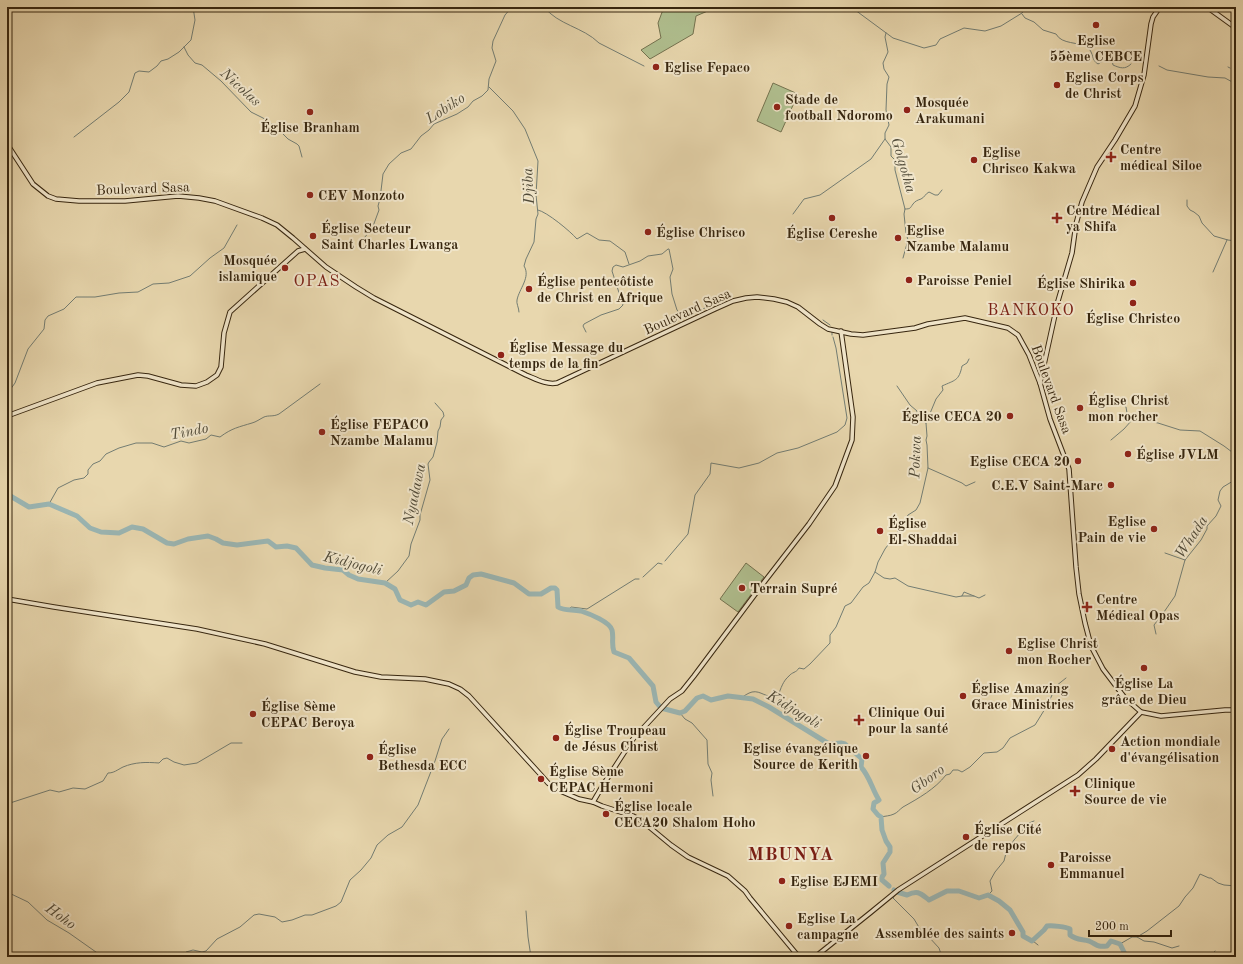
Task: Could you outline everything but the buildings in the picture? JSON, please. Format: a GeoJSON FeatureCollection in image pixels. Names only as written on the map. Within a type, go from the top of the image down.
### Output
{"type":"FeatureCollection","features":[{"type":"Feature","properties":{"kind":"street"},"geometry":{"type":"LineString","coordinates":[[1040,383],[1058,301],[1072,253],[1076,224],[1082,202],[1097,167],[1135,106],[1144,75],[1151,24],[1160,7]]}},
{"type":"Feature","properties":{"kind":"street"},"geometry":{"type":"LineString","coordinates":[[1206,7],[1236,28]]}},
{"type":"Feature","properties":{"kind":"street","name":"Boulevard Sasa"},"geometry":{"type":"LineString","coordinates":[[7,144],[33,184],[48,196],[56,199],[79,201],[125,201],[178,196],[215,201],[262,218],[277,225],[336,274],[374,298],[526,375],[553,384],[557,384],[612,356],[733,301],[757,298],[787,302],[798,307],[828,329],[851,334],[863,335],[915,328],[928,324],[965,318],[1008,328],[1018,335],[1029,355],[1040,383],[1050,419],[1069,469],[1079,594],[1085,623],[1092,646],[1103,669],[1129,702],[1141,712]]}},
{"type":"Feature","properties":{"kind":"street"},"geometry":{"type":"LineString","coordinates":[[7,416],[97,383],[138,375],[148,376],[181,385],[196,386],[207,382],[217,376],[221,367],[224,333],[230,312],[298,251],[305,249]]}},
{"type":"Feature","properties":{"kind":"street"},"geometry":{"type":"LineString","coordinates":[[593,802],[633,739],[670,699],[682,691],[692,679],[833,491],[852,440],[853,417],[841,331]]}},
{"type":"Feature","properties":{"kind":"street"},"geometry":{"type":"LineString","coordinates":[[7,599],[212,632],[265,644],[356,672],[381,677],[425,679],[449,684],[460,689],[469,696],[548,783],[558,790],[579,799],[593,802],[633,816],[642,821],[688,857],[728,876],[745,891],[799,957]]}},
{"type":"Feature","properties":{"kind":"street"},"geometry":{"type":"LineString","coordinates":[[815,957],[870,914],[893,893],[1078,775],[1096,759],[1141,712],[1161,716],[1236,710]]}},
{"type":"Feature","properties":{"kind":"green space"},"geometry":{"type":"Polygon","coordinates":[[[664,7],[710,7],[710,10],[696,16],[693,34],[650,59],[641,50],[661,38],[658,23],[664,7]]]}},
{"type":"Feature","properties":{"kind":"green space","name":"Stade de football Ndoromo"},"geometry":{"type":"Polygon","coordinates":[[[773,83],[798,94],[781,132],[757,121],[773,83]]]}},
{"type":"Feature","properties":{"kind":"green space","name":"Terrain Supré"},"geometry":{"type":"Polygon","coordinates":[[[746,563],[764,577],[738,612],[720,599],[746,563]]]}},
{"type":"Feature","properties":{"kind":"waterway"},"geometry":{"type":"LineString","coordinates":[[74,137],[119,102],[129,92],[135,73],[139,71],[149,72],[161,61],[168,59],[179,52],[191,40],[195,20],[193,7]]}},
{"type":"Feature","properties":{"kind":"waterway","name":"Lobiko"},"geometry":{"type":"LineString","coordinates":[[364,238],[372,229],[379,210],[378,206],[383,174],[389,164],[401,153],[411,149],[421,136],[434,124],[457,114],[488,90],[489,79],[496,61],[492,48],[493,41],[505,15],[512,7]]}},
{"type":"Feature","properties":{"kind":"waterway"},"geometry":{"type":"LineString","coordinates":[[544,7],[556,18],[586,33],[599,43],[644,66]]}},
{"type":"Feature","properties":{"kind":"waterway"},"geometry":{"type":"LineString","coordinates":[[851,7],[893,38],[924,48],[936,45],[940,39],[964,28],[985,31],[1001,26],[1022,13],[1027,7]]}},
{"type":"Feature","properties":{"kind":"waterway"},"geometry":{"type":"LineString","coordinates":[[1022,14],[1025,18],[1034,22],[1043,30],[1056,34],[1062,40],[1080,44],[1088,48],[1094,61],[1098,64],[1103,61],[1112,60],[1113,65],[1120,68],[1125,68],[1131,64]]}},
{"type":"Feature","properties":{"kind":"waterway","name":"Golgotha"},"geometry":{"type":"LineString","coordinates":[[886,33],[885,37],[888,52],[883,63],[884,69],[889,77],[887,84],[886,110],[889,125],[885,133],[885,139],[891,147],[891,156],[895,160],[895,170],[905,209],[904,214],[908,240],[903,258]]}},
{"type":"Feature","properties":{"kind":"waterway","name":"Nicolas"},"geometry":{"type":"LineString","coordinates":[[184,47],[188,55],[195,63],[202,65],[221,81],[251,112],[275,126],[288,139],[297,144],[302,157]]}},
{"type":"Feature","properties":{"kind":"waterway"},"geometry":{"type":"LineString","coordinates":[[1159,66],[1167,70],[1208,77],[1225,78],[1236,84]]}},
{"type":"Feature","properties":{"kind":"waterway","name":"Djiba"},"geometry":{"type":"LineString","coordinates":[[489,87],[513,111],[525,129],[538,161],[536,195],[538,214],[536,219],[534,242],[524,266],[526,270],[525,279],[517,300],[519,312]]}},
{"type":"Feature","properties":{"kind":"waterway"},"geometry":{"type":"LineString","coordinates":[[793,214],[804,199],[820,195],[871,159],[885,139]]}},
{"type":"Feature","properties":{"kind":"waterway"},"geometry":{"type":"LineString","coordinates":[[905,209],[910,208],[915,202],[929,192],[938,195],[942,190]]}},
{"type":"Feature","properties":{"kind":"waterway"},"geometry":{"type":"LineString","coordinates":[[1187,200],[1187,206],[1199,216],[1202,223],[1214,236],[1236,241]]}},
{"type":"Feature","properties":{"kind":"waterway","name":"Djiba"},"geometry":{"type":"LineString","coordinates":[[538,210],[542,211],[558,222],[577,239],[587,233],[599,240],[610,241],[625,252],[629,264]]}},
{"type":"Feature","properties":{"kind":"waterway"},"geometry":{"type":"LineString","coordinates":[[7,394],[15,383],[28,349],[44,329],[45,320],[48,316],[64,309],[76,297],[95,297],[119,293],[138,292],[153,284],[169,283],[190,276],[224,248],[237,225]]}},
{"type":"Feature","properties":{"kind":"waterway"},"geometry":{"type":"LineString","coordinates":[[1213,272],[1227,240]]}},
{"type":"Feature","properties":{"kind":"waterway"},"geometry":{"type":"LineString","coordinates":[[586,332],[583,326],[584,324],[601,315],[619,309],[623,305],[612,271],[613,267],[616,265],[623,267],[640,261],[648,256],[662,254],[668,249],[673,269],[670,277],[672,294],[677,310],[682,316],[725,301]]}},
{"type":"Feature","properties":{"kind":"waterway"},"geometry":{"type":"LineString","coordinates":[[823,320],[830,325]]}},
{"type":"Feature","properties":{"kind":"waterway"},"geometry":{"type":"LineString","coordinates":[[665,561],[688,534],[695,495],[710,474],[711,463],[739,468],[759,463],[777,453],[798,448],[837,432],[845,425],[847,418],[833,337]]}},
{"type":"Feature","properties":{"kind":"waterway","name":"Pokwa"},"geometry":{"type":"LineString","coordinates":[[741,698],[752,692],[758,692],[774,697],[778,696],[782,685],[787,678],[799,668],[804,669],[830,643],[830,635],[836,627],[845,606],[851,603],[863,587],[869,583],[885,549],[908,515],[916,510],[920,503],[928,468],[926,423],[936,399],[943,390],[942,386],[956,379],[962,366],[967,363],[969,359]]}},
{"type":"Feature","properties":{"kind":"waterway","name":"Tindo"},"geometry":{"type":"LineString","coordinates":[[49,504],[58,488],[74,480],[84,478],[88,474],[88,470],[93,464],[100,461],[106,454],[119,448],[136,443],[152,443],[164,447],[181,441],[189,443],[206,439],[211,435],[220,437],[232,430],[254,423],[264,417],[279,414],[320,384]]}},
{"type":"Feature","properties":{"kind":"waterway"},"geometry":{"type":"LineString","coordinates":[[897,386],[910,405],[917,411],[917,416],[919,419],[926,423]]}},
{"type":"Feature","properties":{"kind":"waterway"},"geometry":{"type":"LineString","coordinates":[[1118,401],[1126,407],[1127,413],[1137,421],[1158,423],[1180,430],[1200,431],[1236,455]]}},
{"type":"Feature","properties":{"kind":"waterway","name":"Nyadawa"},"geometry":{"type":"LineString","coordinates":[[385,583],[398,571],[409,556],[411,544],[420,520],[420,515],[430,480],[428,464],[433,457],[438,431],[441,420],[444,416],[443,412],[435,403]]}},
{"type":"Feature","properties":{"kind":"waterway"},"geometry":{"type":"LineString","coordinates":[[1111,440],[1132,420]]}},
{"type":"Feature","properties":{"kind":"waterway"},"geometry":{"type":"LineString","coordinates":[[928,468],[966,486],[975,482]]}},
{"type":"Feature","properties":{"kind":"waterway","name":"Whada"},"geometry":{"type":"LineString","coordinates":[[1156,634],[1154,625],[1175,596],[1185,560],[1201,540],[1207,526],[1216,516],[1221,506],[1218,500],[1220,491],[1223,487],[1233,481],[1236,475]]}},
{"type":"Feature","properties":{"kind":"waterway","name":"Kidjogoli"},"geometry":{"type":"LineString","coordinates":[[7,494],[29,507],[49,504],[77,516],[90,528],[101,532],[119,533],[132,527],[143,529],[167,543],[174,544],[188,539],[208,536],[223,543],[237,545],[268,541],[276,547],[287,546],[296,548],[312,565],[343,570],[349,575],[358,579],[385,583],[395,589],[400,600],[411,605],[418,602],[426,605],[444,592],[454,591],[466,585],[469,578],[473,575],[481,574],[514,583],[529,594],[541,594],[551,588],[555,588],[557,590],[558,607],[585,612],[608,624],[613,633],[614,652],[629,658],[653,686],[656,702],[661,708],[680,713],[685,711],[697,698],[703,696],[711,700],[728,696],[753,699],[769,707],[829,744],[845,744],[862,759],[861,767],[867,775],[879,800],[874,803],[873,809],[881,817],[882,830],[890,847],[890,852],[883,863],[884,874],[882,877],[882,880],[889,886]]}},
{"type":"Feature","properties":{"kind":"waterway"},"geometry":{"type":"LineString","coordinates":[[1165,553],[1185,560]]}},
{"type":"Feature","properties":{"kind":"waterway"},"geometry":{"type":"LineString","coordinates":[[643,577],[658,563],[662,564]]}},
{"type":"Feature","properties":{"kind":"waterway"},"geometry":{"type":"LineString","coordinates":[[875,572],[884,578],[895,578],[908,586],[956,597],[962,596],[964,592],[979,598],[985,595]]}},
{"type":"Feature","properties":{"kind":"waterway"},"geometry":{"type":"LineString","coordinates":[[569,609],[571,607],[587,609],[635,579],[639,579]]}},
{"type":"Feature","properties":{"kind":"waterway"},"geometry":{"type":"LineString","coordinates":[[962,596],[974,596]]}},
{"type":"Feature","properties":{"kind":"waterway","name":"Gboro"},"geometry":{"type":"LineString","coordinates":[[881,817],[895,813],[932,789],[953,770],[962,772],[970,767],[984,753],[997,752],[1003,748],[1010,738],[1035,725],[1048,704],[1056,686],[1066,678]]}},
{"type":"Feature","properties":{"kind":"waterway"},"geometry":{"type":"LineString","coordinates":[[680,713],[685,719],[692,723],[707,740],[708,764],[712,773],[711,780],[713,796]]}},
{"type":"Feature","properties":{"kind":"waterway"},"geometry":{"type":"LineString","coordinates":[[184,957],[186,952],[193,950],[202,952],[206,951],[217,939],[240,927],[254,915],[259,914],[275,917],[282,922],[305,915],[312,915],[336,906],[341,902],[350,880],[371,858],[377,845],[388,835],[402,827],[418,805],[442,739],[449,729]]}},
{"type":"Feature","properties":{"kind":"waterway"},"geometry":{"type":"LineString","coordinates":[[7,804],[50,790],[59,792],[73,788],[85,789],[103,781],[108,773],[136,763],[159,763],[163,759],[167,758],[184,765],[197,763],[231,743],[242,743]]}},
{"type":"Feature","properties":{"kind":"waterway"},"geometry":{"type":"LineString","coordinates":[[988,895],[992,891],[990,881],[1004,861],[1006,853],[1014,840],[1029,823],[1034,821]]}},
{"type":"Feature","properties":{"kind":"waterway"},"geometry":{"type":"LineString","coordinates":[[1120,944],[1147,931],[1179,906],[1193,888],[1200,874],[1211,878],[1218,883],[1236,886]]}},
{"type":"Feature","properties":{"kind":"waterway","name":"Kidjogoli"},"geometry":{"type":"LineString","coordinates":[[894,890],[907,895],[919,893],[929,900],[947,891],[959,891],[979,898],[988,895],[999,901],[1010,910],[1023,932],[1023,936],[1032,941],[1047,926],[1062,927],[1070,929],[1070,935],[1072,937],[1089,941],[1099,946],[1107,946],[1111,941],[1120,944],[1125,954],[1129,957]]}},
{"type":"Feature","properties":{"kind":"waterway","name":"Hoho"},"geometry":{"type":"LineString","coordinates":[[7,892],[28,902],[47,920],[69,933],[103,957]]}},
{"type":"Feature","properties":{"kind":"waterway"},"geometry":{"type":"LineString","coordinates":[[895,895],[893,898],[914,919],[920,929],[939,948],[942,957]]}},
{"type":"Feature","properties":{"kind":"waterway"},"geometry":{"type":"LineString","coordinates":[[526,911],[531,957]]}},
{"type":"Feature","properties":{"kind":"waterway"},"geometry":{"type":"LineString","coordinates":[[1137,937],[1144,941],[1154,942],[1172,948],[1179,946]]}},
{"type":"Feature","properties":{"kind":"waterway","name":"Kidjogoli"},"geometry":{"type":"LineString","coordinates":[[1033,941],[1038,945]]}},
{"type":"Feature","properties":{"kind":"waterway"},"geometry":{"type":"LineString","coordinates":[[1211,957],[1215,951]]}},
{"type":"Feature","properties":{"kind":"place","name":"Eglise 55ème CEBCE"},"geometry":{"type":"Point","coordinates":[1096,25]}},
{"type":"Feature","properties":{"kind":"place","name":"Eglise Fepaco"},"geometry":{"type":"Point","coordinates":[656,67]}},
{"type":"Feature","properties":{"kind":"place","name":"Eglise Corps de Christ"},"geometry":{"type":"Point","coordinates":[1057,85]}},
{"type":"Feature","properties":{"kind":"place","name":"Stade de football Ndoromo"},"geometry":{"type":"Point","coordinates":[777,107]}},
{"type":"Feature","properties":{"kind":"place","name":"Mosquée Arakumani"},"geometry":{"type":"Point","coordinates":[907,110]}},
{"type":"Feature","properties":{"kind":"place","name":"Église Branham"},"geometry":{"type":"Point","coordinates":[310,112]}},
{"type":"Feature","properties":{"kind":"place","name":"Centre médical Siloe"},"geometry":{"type":"Point","coordinates":[1111,157]}},
{"type":"Feature","properties":{"kind":"place","name":"Eglise Chrisco Kakwa"},"geometry":{"type":"Point","coordinates":[974,160]}},
{"type":"Feature","properties":{"kind":"place","name":"CEV Monzoto"},"geometry":{"type":"Point","coordinates":[310,195]}},
{"type":"Feature","properties":{"kind":"place","name":"Église Cereshe"},"geometry":{"type":"Point","coordinates":[832,218]}},
{"type":"Feature","properties":{"kind":"place","name":"Centre Médical ya Shifa"},"geometry":{"type":"Point","coordinates":[1057,218]}},
{"type":"Feature","properties":{"kind":"place","name":"Église Chrisco"},"geometry":{"type":"Point","coordinates":[648,232]}},
{"type":"Feature","properties":{"kind":"place","name":"Église Secteur Saint Charles Lwanga"},"geometry":{"type":"Point","coordinates":[313,236]}},
{"type":"Feature","properties":{"kind":"place","name":"Eglise Nzambe Malamu"},"geometry":{"type":"Point","coordinates":[898,238]}},
{"type":"Feature","properties":{"kind":"place","name":"Mosquée islamique"},"geometry":{"type":"Point","coordinates":[285,268]}},
{"type":"Feature","properties":{"kind":"place","name":"Paroisse Peniel"},"geometry":{"type":"Point","coordinates":[909,280]}},
{"type":"Feature","properties":{"kind":"place","name":"Église Shirika"},"geometry":{"type":"Point","coordinates":[1133,283]}},
{"type":"Feature","properties":{"kind":"place","name":"Église pentecôtiste de Christ en Afrique"},"geometry":{"type":"Point","coordinates":[529,289]}},
{"type":"Feature","properties":{"kind":"place","name":"Église Christco"},"geometry":{"type":"Point","coordinates":[1133,303]}},
{"type":"Feature","properties":{"kind":"place","name":"Église Message du temps de la fin"},"geometry":{"type":"Point","coordinates":[501,355]}},
{"type":"Feature","properties":{"kind":"place","name":"Église Christ mon rocher"},"geometry":{"type":"Point","coordinates":[1080,408]}},
{"type":"Feature","properties":{"kind":"place","name":"Église CECA 20"},"geometry":{"type":"Point","coordinates":[1010,416]}},
{"type":"Feature","properties":{"kind":"place","name":"Église FEPACO Nzambe Malamu"},"geometry":{"type":"Point","coordinates":[322,432]}},
{"type":"Feature","properties":{"kind":"place","name":"Église JVLM"},"geometry":{"type":"Point","coordinates":[1128,454]}},
{"type":"Feature","properties":{"kind":"place","name":"Eglise CECA 20"},"geometry":{"type":"Point","coordinates":[1078,461]}},
{"type":"Feature","properties":{"kind":"place","name":"C.E.V Saint-Marc"},"geometry":{"type":"Point","coordinates":[1111,485]}},
{"type":"Feature","properties":{"kind":"place","name":"Eglise Pain de vie"},"geometry":{"type":"Point","coordinates":[1154,529]}},
{"type":"Feature","properties":{"kind":"place","name":"Église El-Shaddai"},"geometry":{"type":"Point","coordinates":[880,531]}},
{"type":"Feature","properties":{"kind":"place","name":"Terrain Supré"},"geometry":{"type":"Point","coordinates":[742,588]}},
{"type":"Feature","properties":{"kind":"place","name":"Centre Médical Opas"},"geometry":{"type":"Point","coordinates":[1087,607]}},
{"type":"Feature","properties":{"kind":"place","name":"Eglise Christ mon Rocher"},"geometry":{"type":"Point","coordinates":[1009,651]}},
{"type":"Feature","properties":{"kind":"place","name":"Église La grâce de Dieu"},"geometry":{"type":"Point","coordinates":[1144,668]}},
{"type":"Feature","properties":{"kind":"place","name":"Église Amazing Grace Ministries"},"geometry":{"type":"Point","coordinates":[963,696]}},
{"type":"Feature","properties":{"kind":"place","name":"Église 8ème CEPAC Beroya"},"geometry":{"type":"Point","coordinates":[253,714]}},
{"type":"Feature","properties":{"kind":"place","name":"Clinique Oui pour la santé"},"geometry":{"type":"Point","coordinates":[859,720]}},
{"type":"Feature","properties":{"kind":"place","name":"Église Troupeau de Jésus Christ"},"geometry":{"type":"Point","coordinates":[556,738]}},
{"type":"Feature","properties":{"kind":"place","name":"Action mondiale d'évangélisation"},"geometry":{"type":"Point","coordinates":[1112,749]}},
{"type":"Feature","properties":{"kind":"place","name":"Eglise évangélique Source de Kerith"},"geometry":{"type":"Point","coordinates":[866,756]}},
{"type":"Feature","properties":{"kind":"place","name":"Église Bethesda ECC"},"geometry":{"type":"Point","coordinates":[370,757]}},
{"type":"Feature","properties":{"kind":"place","name":"Église 8ème CEPAC Hermoni"},"geometry":{"type":"Point","coordinates":[541,779]}},
{"type":"Feature","properties":{"kind":"place","name":"Clinique Source de vie"},"geometry":{"type":"Point","coordinates":[1075,791]}},
{"type":"Feature","properties":{"kind":"place","name":"Église locale CECA20 Shalom Hoho"},"geometry":{"type":"Point","coordinates":[606,814]}},
{"type":"Feature","properties":{"kind":"place","name":"Église Cité de repos"},"geometry":{"type":"Point","coordinates":[966,837]}},
{"type":"Feature","properties":{"kind":"place","name":"Paroisse Emmanuel"},"geometry":{"type":"Point","coordinates":[1051,865]}},
{"type":"Feature","properties":{"kind":"place","name":"Eglise EJEMI"},"geometry":{"type":"Point","coordinates":[782,881]}},
{"type":"Feature","properties":{"kind":"place","name":"Eglise La campagne"},"geometry":{"type":"Point","coordinates":[789,926]}},
{"type":"Feature","properties":{"kind":"place","name":"Assemblée des saints"},"geometry":{"type":"Point","coordinates":[1012,933]}},
{"type":"Feature","properties":{"kind":"district","name":"OPAS"},"geometry":{"type":"Point","coordinates":[317,280]}},
{"type":"Feature","properties":{"kind":"district","name":"BANKOKO"},"geometry":{"type":"Point","coordinates":[1031,309]}},
{"type":"Feature","properties":{"kind":"district","name":"MBUNYA"},"geometry":{"type":"Point","coordinates":[791,854]}}]}
